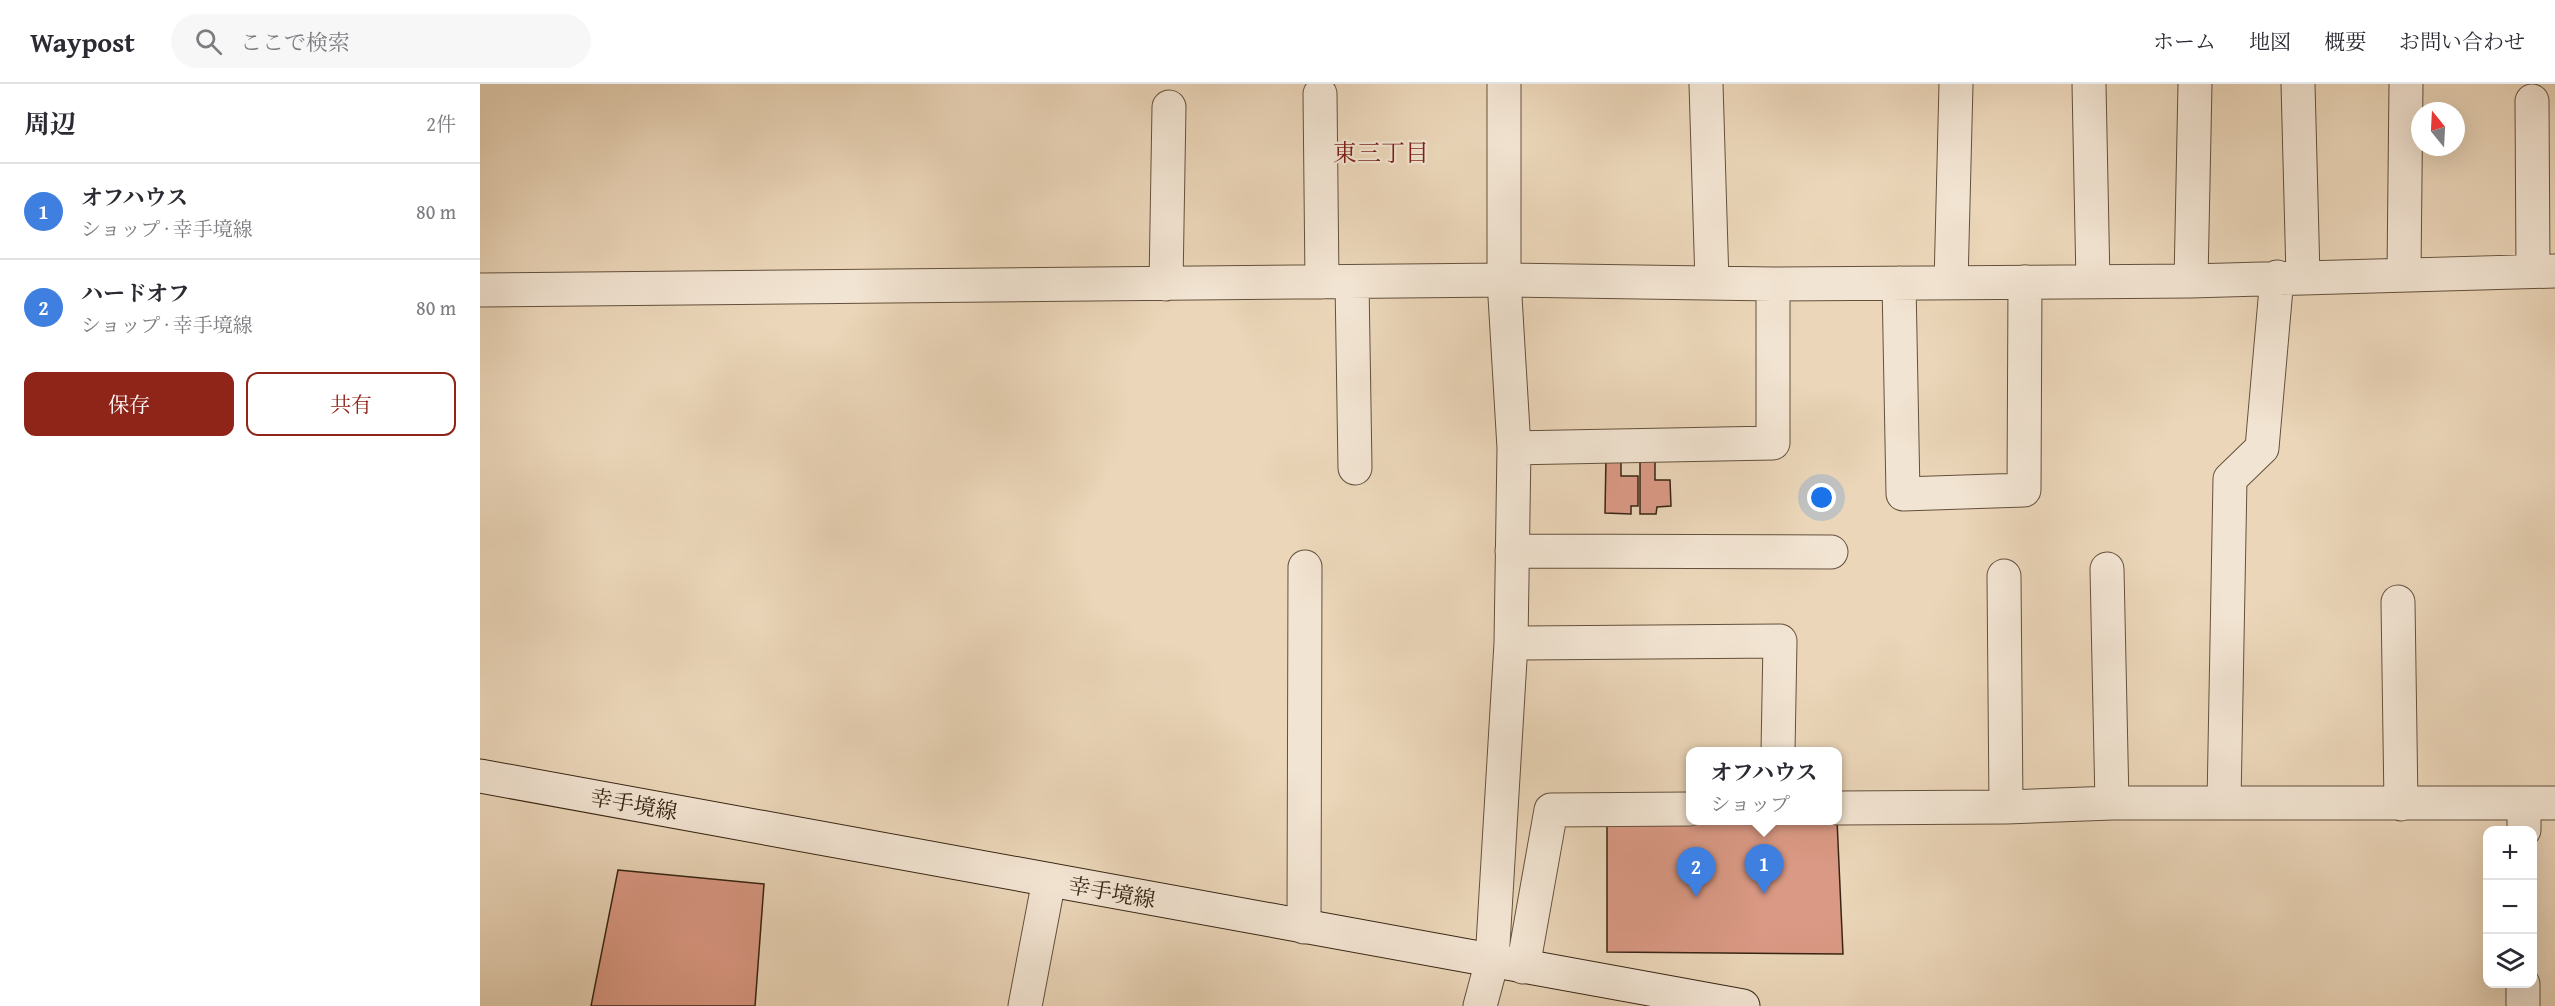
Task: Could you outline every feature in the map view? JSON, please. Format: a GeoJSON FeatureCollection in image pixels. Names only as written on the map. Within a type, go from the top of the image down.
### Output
{"type":"FeatureCollection","features":[{"type":"Feature","properties":{"kind":"street"},"geometry":{"type":"LineString","coordinates":[[1504,84],[1504,280],[1514,448],[1507,964]]}},
{"type":"Feature","properties":{"kind":"street"},"geometry":{"type":"LineString","coordinates":[[1706,84],[1712,283]]}},
{"type":"Feature","properties":{"kind":"street"},"geometry":{"type":"LineString","coordinates":[[1951,283],[1956,84]]}},
{"type":"Feature","properties":{"kind":"street"},"geometry":{"type":"LineString","coordinates":[[2089,84],[2093,282]]}},
{"type":"Feature","properties":{"kind":"street"},"geometry":{"type":"LineString","coordinates":[[2191,281],[2195,84]]}},
{"type":"Feature","properties":{"kind":"street"},"geometry":{"type":"LineString","coordinates":[[2224,803],[2230,478],[2262,448],[2290,277],[2298,84]]}},
{"type":"Feature","properties":{"kind":"street"},"geometry":{"type":"LineString","coordinates":[[2404,273],[2406,84]]}},
{"type":"Feature","properties":{"kind":"street"},"geometry":{"type":"LineString","coordinates":[[1320,94],[1355,468]]}},
{"type":"Feature","properties":{"kind":"street"},"geometry":{"type":"LineString","coordinates":[[480,290],[1504,280],[1773,284],[2093,282],[2544,271],[2532,101]]}},
{"type":"Feature","properties":{"kind":"street"},"geometry":{"type":"LineString","coordinates":[[1166,284],[1169,107]]}},
{"type":"Feature","properties":{"kind":"street"},"geometry":{"type":"LineString","coordinates":[[1899,283],[1903,494],[2024,490],[2025,282]]}},
{"type":"Feature","properties":{"kind":"street"},"geometry":{"type":"LineString","coordinates":[[1514,448],[1773,443],[1773,284]]}},
{"type":"Feature","properties":{"kind":"street"},"geometry":{"type":"LineString","coordinates":[[1512,551],[1831,552]]}},
{"type":"Feature","properties":{"kind":"street"},"geometry":{"type":"LineString","coordinates":[[1304,927],[1305,567]]}},
{"type":"Feature","properties":{"kind":"street"},"geometry":{"type":"LineString","coordinates":[[2108,569],[2112,802]]}},
{"type":"Feature","properties":{"kind":"street"},"geometry":{"type":"LineString","coordinates":[[2004,576],[2006,807]]}},
{"type":"Feature","properties":{"kind":"street"},"geometry":{"type":"LineString","coordinates":[[2398,602],[2401,804]]}},
{"type":"Feature","properties":{"kind":"street"},"geometry":{"type":"LineString","coordinates":[[1511,643],[1780,640],[1778,747]]}},
{"type":"Feature","properties":{"kind":"street","name":"幸手境線"},"geometry":{"type":"LineString","coordinates":[[480,776],[1743,1006]]}},
{"type":"Feature","properties":{"kind":"street"},"geometry":{"type":"LineString","coordinates":[[1842,808],[2006,807],[2112,802],[2401,804],[2534,812]]}},
{"type":"Feature","properties":{"kind":"street"},"geometry":{"type":"LineString","coordinates":[[1480,1006],[1507,964],[1551,810],[1686,809]]}},
{"type":"Feature","properties":{"kind":"street"},"geometry":{"type":"LineString","coordinates":[[1025,1006],[1049,880]]}},
{"type":"Feature","properties":{"kind":"street"},"geometry":{"type":"LineString","coordinates":[[2523,988],[2523,1006]]}},
{"type":"Feature","properties":{"kind":"building"},"geometry":{"type":"Polygon","coordinates":[[[1606,457],[1621,457],[1621,476],[1638,476],[1638,506],[1631,506],[1631,514],[1605,513],[1606,457]]]}},
{"type":"Feature","properties":{"kind":"building"},"geometry":{"type":"Polygon","coordinates":[[[1655,460],[1655,480],[1670,480],[1671,506],[1657,507],[1656,514],[1640,514],[1640,461],[1655,460]]]}},
{"type":"Feature","properties":{"kind":"building"},"geometry":{"type":"Polygon","coordinates":[[[1607,821],[1686,821],[1686,825],[1837,825],[1843,954],[1607,952],[1607,821]]]}},
{"type":"Feature","properties":{"kind":"building"},"geometry":{"type":"Polygon","coordinates":[[[618,870],[764,884],[755,1006],[591,1006],[618,870]]]}},
{"type":"Feature","properties":{"kind":"place","name":"オフハウス"},"geometry":{"type":"Point","coordinates":[1764,894]}},
{"type":"Feature","properties":{"kind":"place","name":"ハードオフ"},"geometry":{"type":"Point","coordinates":[1696,897]}},
{"type":"Feature","properties":{"kind":"district","name":"東三丁目"},"geometry":{"type":"Point","coordinates":[1381,152]}}]}
